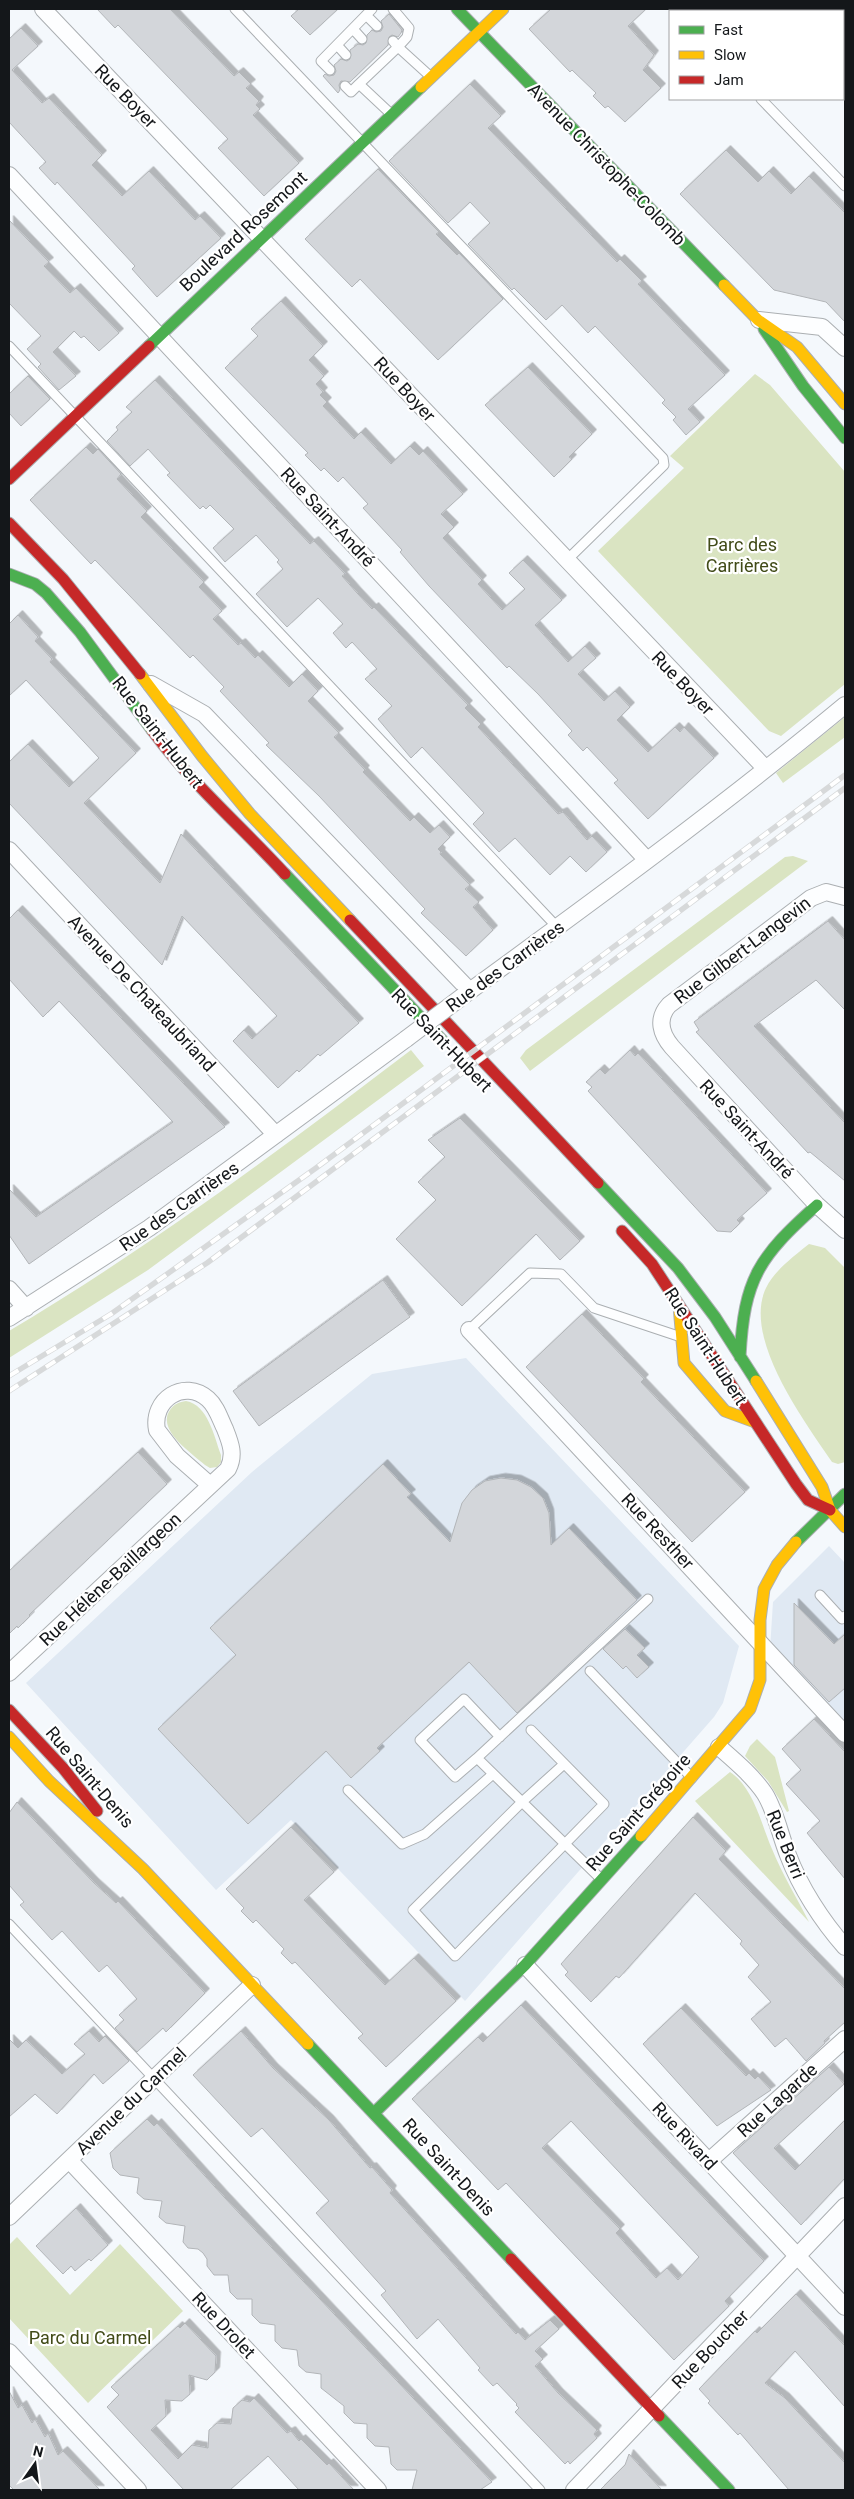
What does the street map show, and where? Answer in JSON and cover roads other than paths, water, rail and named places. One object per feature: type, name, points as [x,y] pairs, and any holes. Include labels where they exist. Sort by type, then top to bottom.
[{"type":"street","name":"Rue Boyer","points":[[43,9],[766,769]]},
{"type":"street","name":"Avenue Christophe-Colomb","points":[[457,9],[758,320],[803,386],[845,438]]},
{"type":"street","name":"Boulevard Rosemont","points":[[9,479],[503,9]]},
{"type":"street","name":"Rue Saint-André","points":[[9,175],[647,860]]},
{"type":"street","name":"Avenue Christophe-Colomb","points":[[758,320],[797,347],[845,404]]},
{"type":"street","points":[[758,320],[822,327],[845,348]]},
{"type":"street","name":"Rue Saint-Hubert","points":[[9,523],[64,579],[148,683],[194,746],[250,814],[678,1268],[715,1317],[822,1486],[830,1510],[845,1527]]},
{"type":"street","name":"Rue Saint-Hubert","points":[[9,574],[35,584],[46,592],[80,632],[155,734],[190,777],[232,817],[453,1052]]},
{"type":"street","name":"Rue Saint-Hubert","points":[[148,683],[204,714],[466,993]]},
{"type":"street","name":"Rue des Carrières","points":[[9,1318],[157,1223],[647,860],[766,769],[845,705]]},
{"type":"street","name":"Avenue De Chateaubriand","points":[[12,862],[276,1135]]},
{"type":"street","name":"Rue Gilbert-Langevin","points":[[661,1020],[669,1004],[811,898],[821,894],[838,895]]},
{"type":"street","name":"Rue Saint-André","points":[[661,1020],[663,1034],[672,1047],[818,1205],[845,1230]]},
{"type":"street","points":[[740,1356],[747,1296],[758,1270],[776,1246],[818,1205]]},
{"type":"street","name":"Rue Saint-Hubert","points":[[612,1221],[652,1264],[808,1500],[830,1510]]},
{"type":"street","points":[[9,1289],[26,1308]]},
{"type":"street","points":[[679,1305],[684,1363],[725,1411],[756,1422]]},
{"type":"street","name":"Rue Resther","points":[[469,1330],[845,1734]]},
{"type":"street","name":"Rue Hélène-Baillargeon","points":[[9,1673],[228,1470],[231,1462],[232,1447],[210,1400],[193,1391],[173,1393],[162,1402],[158,1409],[157,1430],[177,1456],[210,1485]]},
{"type":"street","name":"Rue Saint-Grégoire","points":[[374,2113],[525,1965],[692,1778],[750,1709],[759,1692],[762,1672],[760,1608],[768,1578],[780,1560],[845,1494]]},
{"type":"street","name":"Rue Saint-Denis","points":[[9,1710],[63,1768],[143,1869]]},
{"type":"street","name":"Rue Saint-Denis","points":[[9,1737],[49,1781],[143,1869],[729,2490]]},
{"type":"street","name":"Rue Berri","points":[[719,1747],[739,1765],[765,1794],[789,1857],[800,1880],[825,1920],[845,1947]]},
{"type":"street","name":"Rue Rivard","points":[[525,1965],[845,2307]]},
{"type":"street","name":"Avenue du Carmel","points":[[9,2217],[252,1985]]},
{"type":"street","name":"Rue Lagarde","points":[[709,2161],[845,2039]]},
{"type":"street","name":"Rue Drolet","points":[[69,2160],[378,2490]]},
{"type":"street","name":"Rue Boucher","points":[[574,2490],[845,2206]]},
{"type":"street","points":[[9,2352],[138,2490]]},
{"type":"lane","points":[[235,9],[663,458],[664,465],[567,560]]},
{"type":"lane","points":[[345,86],[351,92],[359,84],[364,73],[396,44],[408,37],[409,28],[393,9]]},
{"type":"lane","points":[[330,70],[321,61],[369,12],[377,26]]},
{"type":"lane","points":[[353,29],[362,39]]},
{"type":"lane","points":[[396,44],[431,78]]},
{"type":"lane","points":[[337,45],[346,55]]},
{"type":"lane","points":[[359,84],[391,114]]},
{"type":"lane","points":[[762,100],[845,186]]},
{"type":"lane","points":[[9,346],[557,927]]},
{"type":"lane","points":[[469,1330],[530,1273],[561,1274],[594,1308],[681,1337]]},
{"type":"lane","points":[[820,1595],[842,1619],[845,1616]]},
{"type":"lane","points":[[500,1737],[464,1699],[420,1740],[455,1777],[500,1737],[648,1599]]},
{"type":"lane","points":[[590,1671],[692,1778]]},
{"type":"lane","points":[[530,1730],[564,1764],[604,1804],[455,1956],[412,1910],[522,1802],[564,1764]]},
{"type":"lane","points":[[477,1758],[602,1880]]},
{"type":"lane","points":[[348,1790],[402,1844],[425,1834],[493,1774]]},
{"type":"lane","points":[[9,1924],[540,2490]]},
{"type":"railway","points":[[9,1376],[111,1314],[316,1168],[845,775]]},
{"type":"railway","points":[[9,1391],[207,1263],[845,788]]},
{"type":"park label","name":"Parc des Carrières","points":[[742,554]]},
{"type":"park label","name":"Parc du Carmel","points":[[90,2337]]}]
